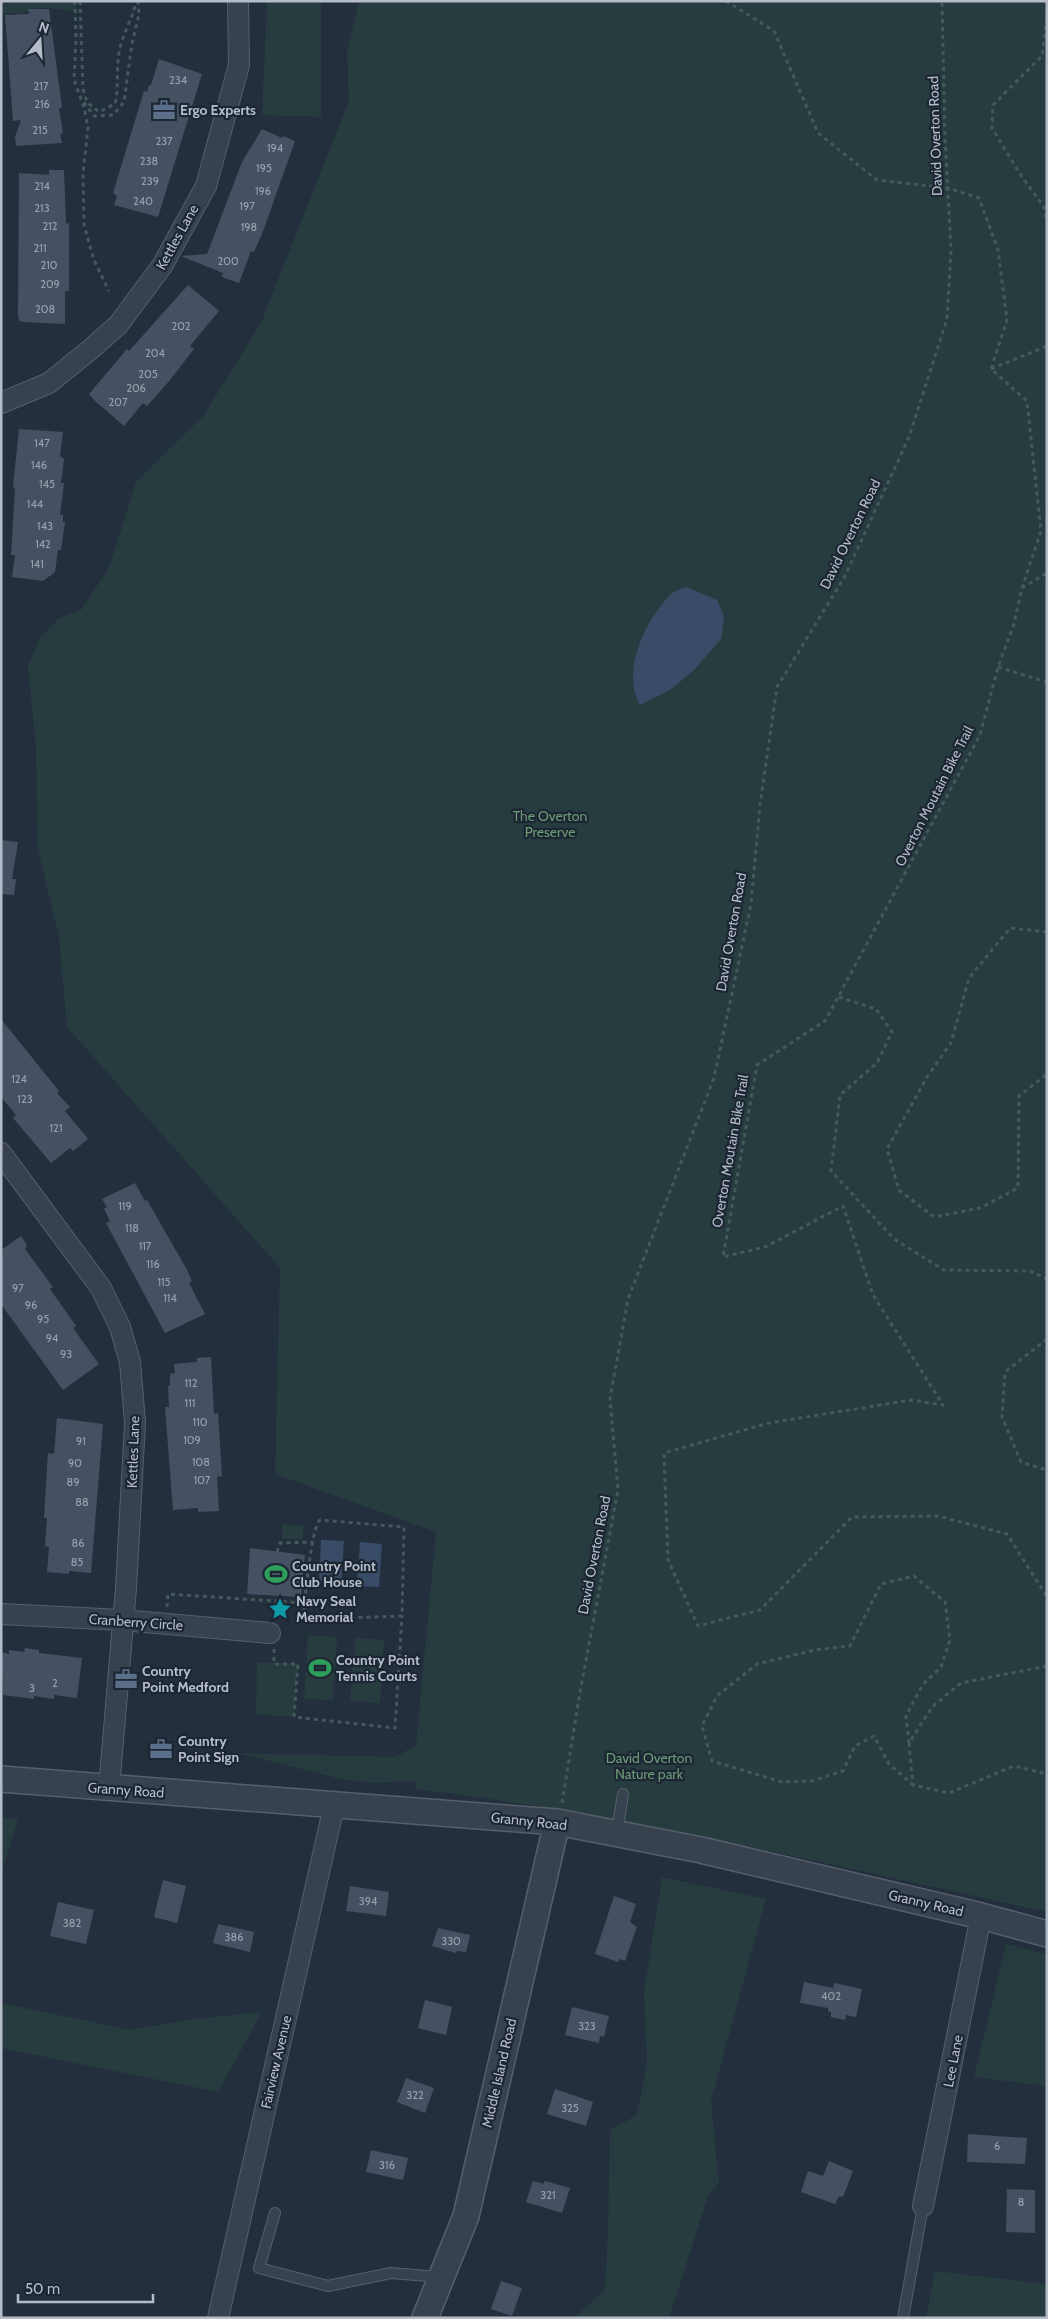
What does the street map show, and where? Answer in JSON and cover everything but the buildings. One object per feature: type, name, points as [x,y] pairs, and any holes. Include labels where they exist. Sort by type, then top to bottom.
[{"type":"street","name":"Kettles Lane","points":[[1,402],[49,382],[91,349],[118,325],[162,266],[206,186],[239,65],[238,1]]},
{"type":"street","name":"Kettles Lane","points":[[1,1153],[101,1288],[120,1328],[130,1362],[136,1423],[126,1588],[109,1788]]},
{"type":"street","name":"Cranberry Circle","points":[[1,1614],[122,1620],[270,1633]]},
{"type":"street","name":"Granny Road","points":[[1,1779],[557,1822],[701,1850],[981,1916],[1047,1934]]},
{"type":"street","name":"Fairview Avenue","points":[[218,2318],[334,1806]]},
{"type":"street","name":"Middle Island Road","points":[[424,2318],[466,2216],[557,1822]]},
{"type":"street","name":"Lee Lane","points":[[923,2206],[981,1916]]},
{"type":"lane","points":[[617,1834],[623,1794]]},
{"type":"lane","points":[[903,2318],[923,2206]]},
{"type":"lane","points":[[275,2212],[260,2268],[328,2286],[391,2273],[441,2277]]},
{"type":"path","points":[[75,1],[74,80],[84,107],[88,128],[83,174],[84,225],[94,260],[109,291]]},
{"type":"path","points":[[80,1],[83,89],[87,102],[99,112],[115,104],[119,87],[119,55],[124,32],[137,1]]},
{"type":"path","points":[[80,96],[94,116],[113,115],[124,102],[132,43],[139,16],[137,1]]},
{"type":"path","points":[[726,1],[774,31],[818,133],[877,180],[948,188],[979,198],[998,250],[1007,320],[991,369]]},
{"type":"path","name":"David Overton Road","points":[[557,1822],[618,1490],[610,1399],[628,1299],[714,1078],[751,904],[760,805],[777,687],[845,576],[905,446],[947,319],[951,250],[942,1]]},
{"type":"path","points":[[1047,18],[1042,56],[993,105],[992,128],[1044,207],[1047,223]]},
{"type":"path","points":[[991,369],[1047,346]]},
{"type":"path","name":"Overton Moutain Bike Trail","points":[[991,369],[1027,401],[1041,531],[1022,588],[1013,627],[998,667],[980,735],[825,1021],[757,1065],[723,1257],[765,1247],[842,1206],[873,1295],[943,1405],[911,1400],[769,1423],[664,1453],[668,1560],[698,1626],[760,1610],[852,1517],[938,1516],[1007,1534],[1047,1597]]},
{"type":"path","points":[[1022,588],[1047,573]]},
{"type":"path","points":[[998,667],[1047,682]]},
{"type":"path","points":[[1047,932],[1010,928],[969,978],[951,1043],[927,1077],[887,1148],[899,1190],[934,1217],[980,1208],[1018,1188],[1019,1096],[1047,1074]]},
{"type":"path","points":[[839,997],[876,1009],[892,1032],[876,1063],[840,1095],[832,1171],[894,1239],[944,1270],[1030,1270],[1047,1279]]},
{"type":"path","points":[[1047,1340],[1005,1372],[1002,1417],[1021,1462],[1047,1470]]},
{"type":"path","points":[[274,1664],[298,1664],[294,1717],[395,1728],[402,1616],[404,1528],[320,1520],[317,1523],[313,1542],[304,1615],[347,1618],[402,1616]]},
{"type":"path","points":[[277,1552],[280,1543],[313,1542]]},
{"type":"path","points":[[913,1785],[906,1716],[923,1684],[941,1667],[950,1640],[945,1602],[914,1576],[881,1584],[850,1646],[815,1650],[757,1664],[717,1696],[702,1726],[712,1761],[782,1782],[812,1781],[843,1771],[855,1746],[874,1736],[889,1764],[913,1785],[949,1793],[1014,1766],[1047,1774]]},
{"type":"path","points":[[167,1613],[168,1594],[304,1603]]},
{"type":"path","points":[[909,1743],[932,1707],[961,1683],[1047,1666]]},
{"type":"green space","points":[[1,1],[76,1],[75,12],[41,8],[22,14],[5,13],[1,19]]},
{"type":"green space","points":[[267,1],[321,1],[321,117],[262,115]]},
{"type":"green space","name":"The Overton Preserve","points":[[359,1],[1047,1],[1047,1912],[654,1827],[495,1800],[416,1789],[415,1781],[375,1783],[341,1779],[238,1753],[396,1757],[416,1745],[436,1532],[275,1474],[280,1268],[67,1027],[59,937],[38,849],[36,748],[28,666],[39,639],[59,618],[81,610],[109,568],[136,482],[204,415],[261,323],[349,101],[347,52]]},
{"type":"green space","points":[[282,1524],[303,1526],[303,1539],[282,1539]]},
{"type":"green space","name":"Country Point Tennis Courts","points":[[308,1635],[337,1637],[333,1700],[304,1699]]},
{"type":"green space","name":"Country Point Tennis Courts","points":[[355,1638],[384,1640],[380,1703],[350,1701]]},
{"type":"green space","points":[[257,1662],[298,1664],[294,1717],[256,1714]]},
{"type":"green space","points":[[1,1817],[18,1819],[1,1874]]},
{"type":"green space","points":[[662,1877],[766,1899],[711,2101],[719,2183],[708,2196],[669,2318],[574,2318],[605,2290],[610,2130],[637,2115],[647,2064],[644,1992]]},
{"type":"green space","points":[[1006,1944],[1047,1954],[1047,2086],[974,2077]]},
{"type":"green space","points":[[1,2003],[130,2030],[195,2019],[262,2012],[218,2092],[1,2048]]},
{"type":"green space","points":[[935,2271],[1047,2284],[1047,2318],[926,2318]]},
{"type":"water","points":[[686,587],[717,600],[724,617],[721,639],[694,670],[670,690],[640,705],[633,677],[638,647],[660,607],[671,594]]},
{"type":"water","points":[[321,1540],[344,1541],[341,1585],[319,1583]]},
{"type":"water","points":[[360,1542],[382,1544],[379,1587],[357,1586]]},
{"type":"place","name":"Ergo Experts","points":[[164,110]]},
{"type":"place","name":"Country Point Club House","points":[[276,1574]]},
{"type":"place","name":"Navy Seal Memorial","points":[[280,1609]]},
{"type":"place","name":"Country Point Tennis Courts","points":[[320,1668]]},
{"type":"place","name":"Country Point Medford","points":[[126,1679]]},
{"type":"place","name":"Country Point Sign","points":[[161,1749]]},
{"type":"park label","name":"David Overton Nature park","points":[[649,1766]]}]
